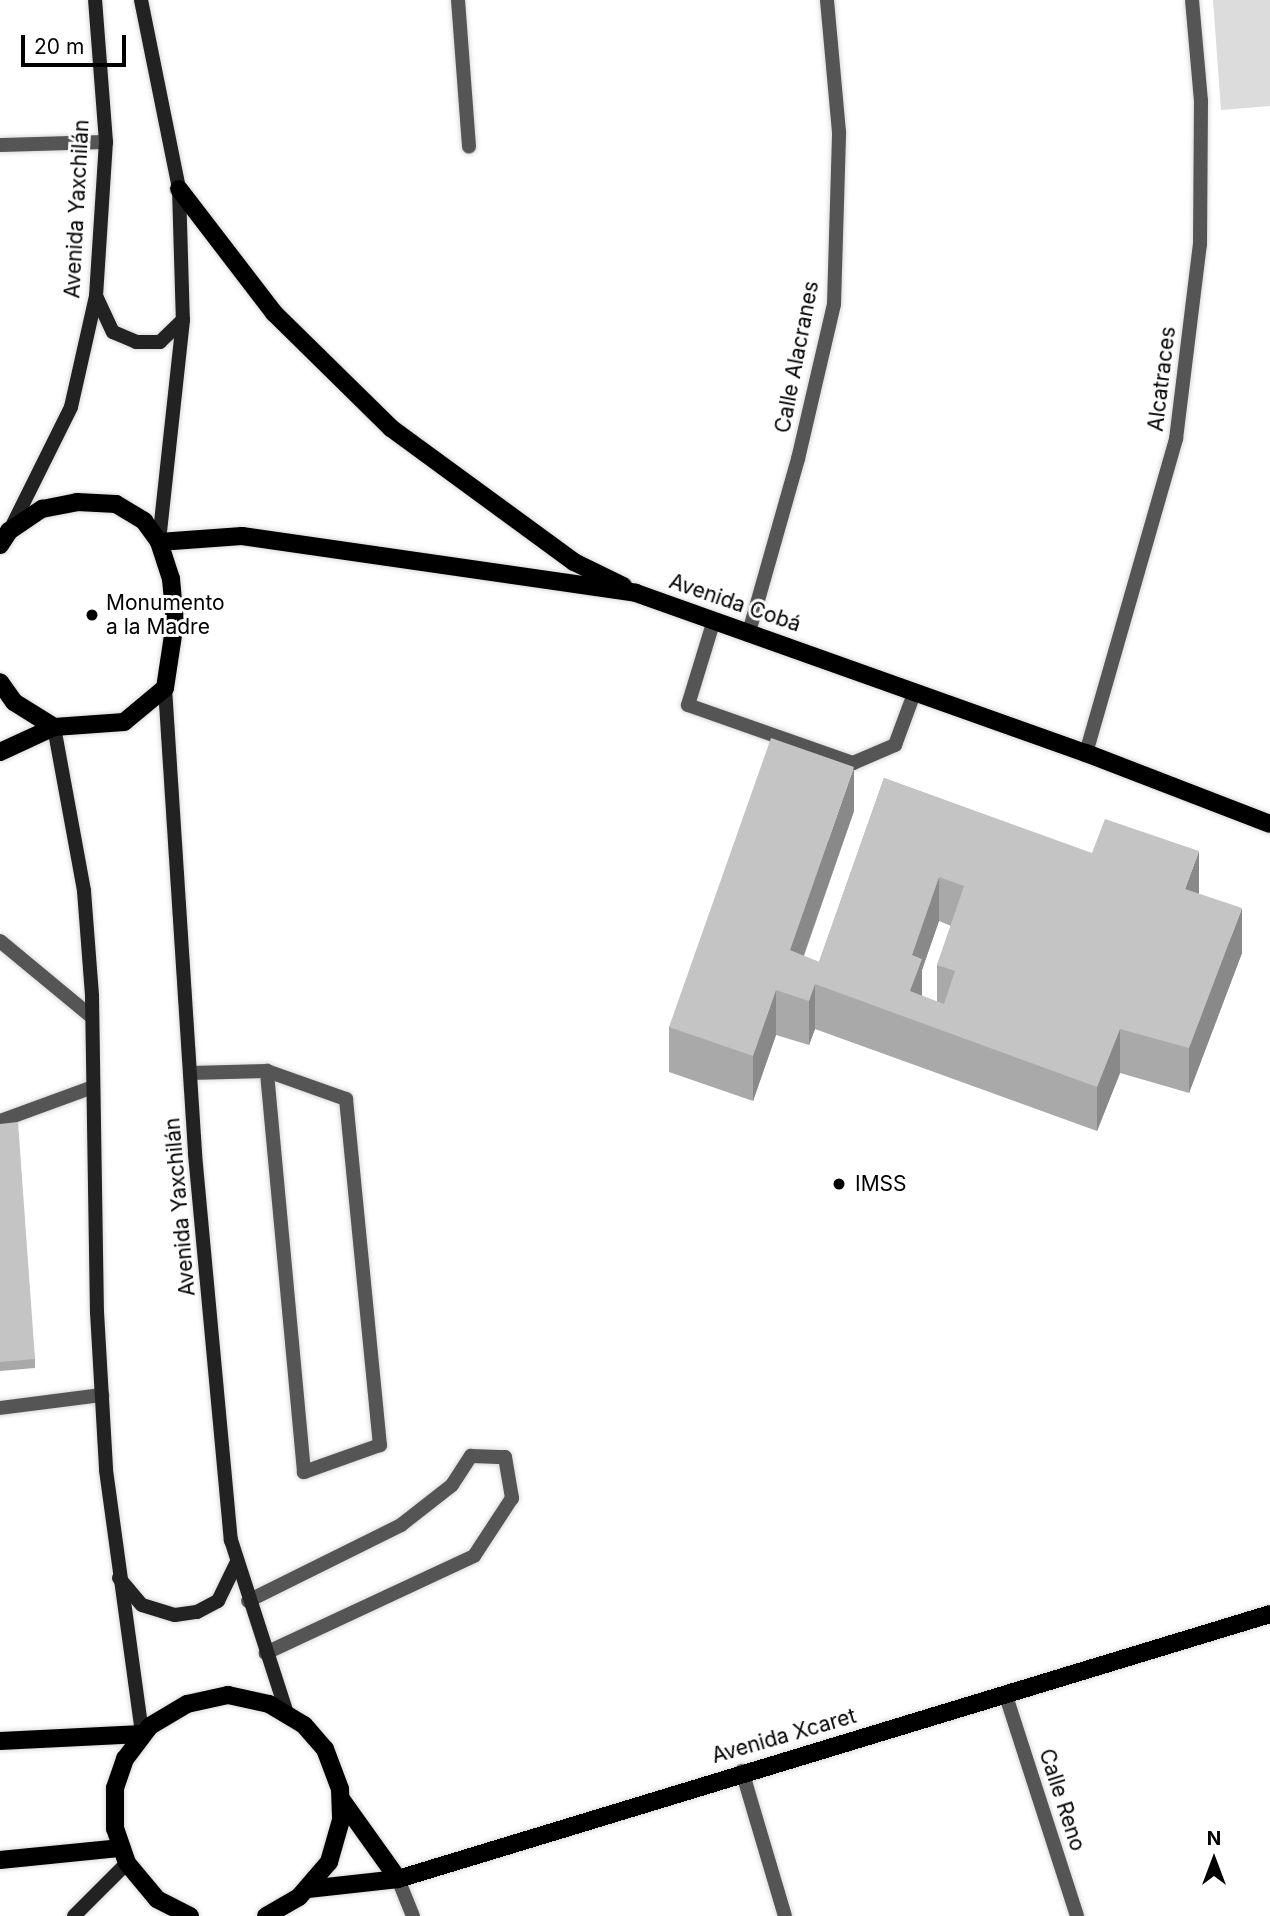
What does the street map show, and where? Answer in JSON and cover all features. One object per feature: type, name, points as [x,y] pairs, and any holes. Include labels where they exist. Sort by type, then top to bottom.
[{"type":"main road","name":"Avenida Yaxchilán","points":[[5,538],[71,407],[96,296],[106,142],[95,0]]},
{"type":"main road","points":[[141,0],[179,189],[183,320],[159,542]]},
{"type":"main road","points":[[179,189],[274,313],[391,428],[574,562],[636,593]]},
{"type":"main road","points":[[96,296],[113,332],[136,342],[160,342],[183,320]]},
{"type":"main road","points":[[0,752],[54,727],[124,722],[165,688],[174,622],[171,579],[159,542],[144,521],[116,504],[77,502],[42,509],[5,538]]},
{"type":"main road","name":"Avenida Cobá","points":[[159,542],[242,536],[636,593],[1086,753],[1270,824]]},
{"type":"main road","points":[[0,682],[14,702],[54,727],[84,891],[92,1017],[102,1395],[118,1577],[142,1734]]},
{"type":"main road","name":"Avenida Yaxchilán","points":[[165,688],[190,1073],[236,1564],[287,1713]]},
{"type":"main road","points":[[118,1577],[142,1605],[174,1615],[197,1612],[218,1601],[236,1564]]},
{"type":"main road","name":"Avenida Xcaret","points":[[308,1889],[398,1879],[742,1771],[1006,1696],[1270,1614]]},
{"type":"main road","points":[[190,1916],[157,1899],[124,1855],[114,1819],[115,1788],[125,1759],[142,1734],[176,1708],[218,1696],[259,1700],[287,1713],[325,1749],[341,1799],[398,1879]]},
{"type":"main road","points":[[0,1741],[142,1734]]},
{"type":"main road","points":[[266,1916],[308,1889],[333,1852],[341,1799]]},
{"type":"main road","points":[[0,1860],[124,1855]]},
{"type":"main road","points":[[74,1916],[124,1855]]},
{"type":"street","points":[[458,0],[469,147]]},
{"type":"street","name":"Calle Alacranes","points":[[749,632],[798,459],[834,304],[839,132],[827,0]]},
{"type":"street","name":"Alcatraces","points":[[1086,753],[1176,439],[1200,244],[1201,101],[1192,0]]},
{"type":"street","points":[[0,145],[106,142]]},
{"type":"street","points":[[714,620],[688,705],[840,759],[853,763],[895,745],[915,691]]},
{"type":"street","points":[[0,940],[92,1017]]},
{"type":"street","points":[[190,1073],[267,1071],[346,1099],[380,1445],[304,1472],[267,1071]]},
{"type":"street","points":[[0,1121],[93,1087]]},
{"type":"street","points":[[0,1408],[102,1395]]},
{"type":"street","points":[[248,1601],[401,1525],[452,1485],[471,1456],[505,1457],[512,1498],[474,1556],[266,1653]]},
{"type":"street","name":"Calle Reno","points":[[1006,1696],[1077,1916]]},
{"type":"street","points":[[742,1771],[785,1916]]},
{"type":"street","points":[[398,1879],[413,1916]]},
{"type":"shaded area","points":[[1213,0],[1270,0],[1270,106],[1221,110]]},
{"type":"building","points":[[771,738],[854,767],[790,950],[819,962],[884,778],[1092,853],[1105,819],[1199,851],[1185,889],[1242,908],[1189,1048],[1120,1029],[1097,1087],[815,984],[809,1001],[776,990],[753,1056],[669,1027]],"holes":[[[939,877],[964,886],[937,965],[955,971],[944,1004],[910,991],[922,959],[912,955]]]},
{"type":"building","points":[[18,1122],[35,1359],[0,1362],[0,1124]]},
{"type":"place","name":"Monumento a la Madre","points":[[92,615]]},
{"type":"place","name":"IMSS","points":[[839,1184]]}]
